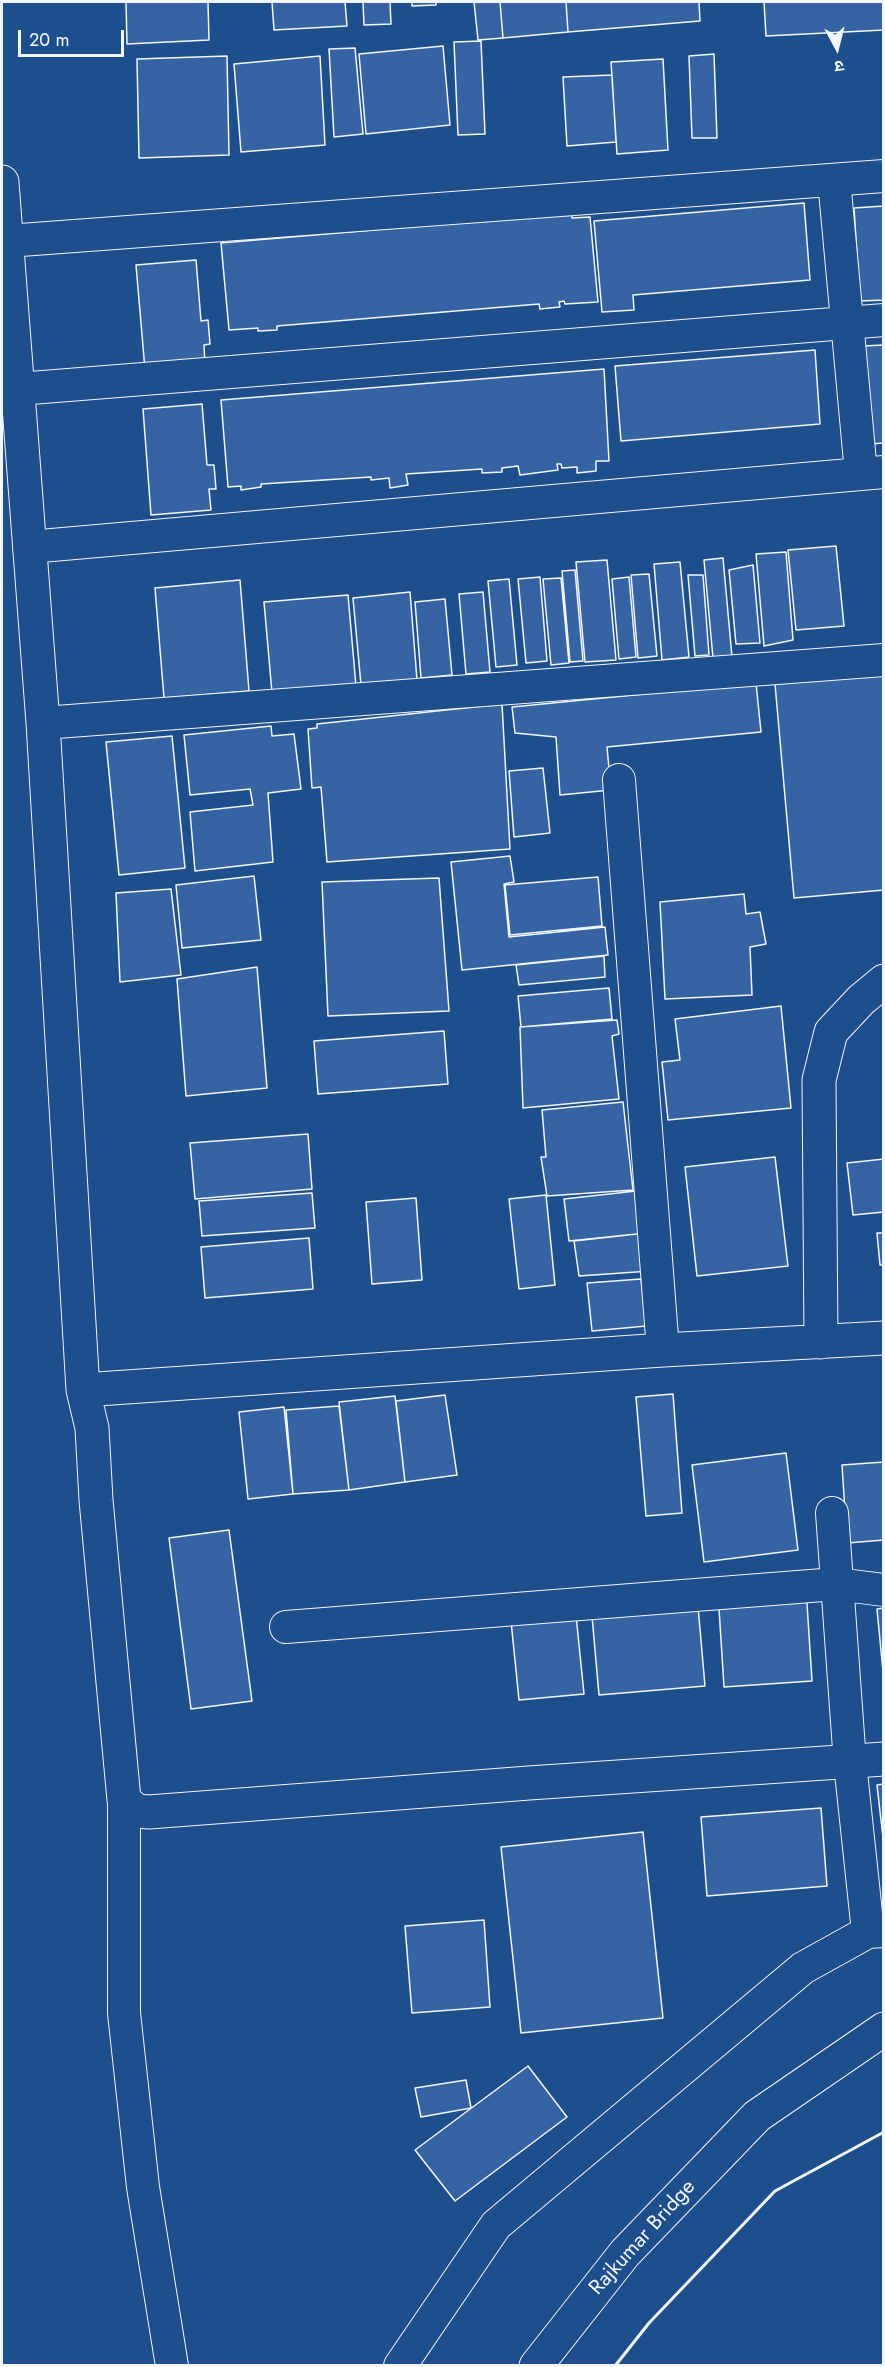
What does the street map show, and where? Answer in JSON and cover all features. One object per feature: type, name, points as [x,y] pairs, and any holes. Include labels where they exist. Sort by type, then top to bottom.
[{"type":"street","points":[[7,241],[884,176]]},
{"type":"street","points":[[29,547],[872,472],[847,322],[834,180]]},
{"type":"street","points":[[2,182],[43,723],[83,1390],[92,1428],[96,1500],[124,1800],[124,2013],[143,2187],[172,2366]]},
{"type":"street","points":[[18,389],[884,320]]},
{"type":"street","points":[[43,723],[884,660]]},
{"type":"street","points":[[619,780],[663,1350]]},
{"type":"street","points":[[821,1342],[819,1080],[831,1032],[861,1000],[884,981]]},
{"type":"street","points":[[83,1390],[663,1350],[884,1338]]},
{"type":"street","points":[[400,2366],[496,2225],[803,1968],[876,1932],[850,1763],[832,1514]]},
{"type":"street","points":[[286,1627],[836,1584],[884,1590]]},
{"type":"street","points":[[124,1800],[136,1811],[149,1812],[529,1782],[884,1759]]},
{"type":"street","name":"Rajkumar Bridge","points":[[536,2366],[625,2253],[757,2116],[884,2029]]},
{"type":"building","points":[[126,2],[208,2],[209,40],[127,44]]},
{"type":"building","points":[[272,2],[345,2],[347,26],[274,30]]},
{"type":"building","points":[[363,2],[390,2],[391,24],[364,25]]},
{"type":"building","points":[[412,2],[436,2],[436,5],[412,6]]},
{"type":"building","points":[[474,2],[500,2],[503,38],[478,40]]},
{"type":"building","points":[[500,2],[566,2],[568,32],[503,38]]},
{"type":"building","points":[[566,2],[699,2],[700,21],[568,32]]},
{"type":"building","points":[[764,2],[884,2],[884,30],[766,36]]},
{"type":"building","points":[[481,41],[485,134],[458,135],[454,42]]},
{"type":"building","points":[[443,46],[450,125],[366,134],[359,54]]},
{"type":"building","points":[[355,48],[363,134],[334,137],[329,49]]},
{"type":"building","points":[[714,54],[717,138],[692,138],[689,56]]},
{"type":"building","points":[[227,56],[229,155],[139,158],[137,59]]},
{"type":"building","points":[[320,56],[325,145],[241,152],[234,64]]},
{"type":"building","points":[[663,59],[668,150],[617,154],[611,62]]},
{"type":"building","points":[[612,75],[616,142],[567,146],[563,77]]},
{"type":"building","points":[[804,203],[810,280],[633,295],[634,310],[602,312],[594,221]]},
{"type":"building","points":[[884,206],[884,300],[860,301],[854,208]]},
{"type":"building","points":[[572,213],[572,218],[590,217],[598,302],[565,304],[564,301],[559,302],[560,307],[540,309],[539,304],[277,326],[277,330],[258,331],[258,328],[229,330],[221,243]]},
{"type":"building","points":[[196,260],[201,321],[208,320],[210,344],[204,345],[205,365],[145,370],[136,265]]},
{"type":"building","points":[[884,345],[884,443],[870,444],[863,346]]},
{"type":"building","points":[[815,350],[820,424],[621,441],[615,366]]},
{"type":"building","points":[[604,369],[609,461],[596,461],[596,471],[577,473],[577,467],[562,468],[561,464],[557,464],[558,470],[520,475],[518,466],[502,468],[502,472],[482,473],[482,469],[406,474],[408,485],[390,488],[389,478],[371,480],[371,477],[261,484],[261,487],[241,490],[241,486],[228,487],[221,400]]},
{"type":"building","points":[[202,404],[207,465],[214,465],[216,489],[209,489],[211,510],[151,515],[143,409]]},
{"type":"building","points":[[836,546],[844,626],[796,630],[788,550]]},
{"type":"building","points":[[786,552],[793,640],[764,646],[756,554]]},
{"type":"building","points":[[723,558],[732,657],[713,658],[704,560]]},
{"type":"building","points":[[607,560],[616,660],[585,662],[576,562]]},
{"type":"building","points":[[680,562],[689,657],[662,660],[654,564]]},
{"type":"building","points":[[753,565],[760,643],[736,644],[729,570]]},
{"type":"building","points":[[575,570],[583,661],[570,662],[562,571]]},
{"type":"building","points":[[649,574],[657,656],[638,658],[631,575]]},
{"type":"building","points":[[688,575],[703,575],[709,655],[695,656]]},
{"type":"building","points":[[540,577],[547,661],[526,663],[518,579]]},
{"type":"building","points":[[629,577],[636,657],[619,659],[612,579]]},
{"type":"building","points":[[561,578],[569,663],[551,665],[543,579]]},
{"type":"building","points":[[509,579],[517,665],[496,667],[488,581]]},
{"type":"building","points":[[240,580],[249,691],[164,698],[155,588]]},
{"type":"building","points":[[410,592],[417,680],[361,685],[353,598]]},
{"type":"building","points":[[483,592],[490,672],[466,674],[459,594]]},
{"type":"building","points":[[348,595],[356,686],[272,693],[264,602]]},
{"type":"building","points":[[445,599],[452,675],[421,678],[415,602]]},
{"type":"building","points":[[884,674],[884,890],[794,898],[775,684]]},
{"type":"building","points":[[756,683],[761,732],[607,747],[611,790],[560,795],[556,737],[515,733],[512,707]]},
{"type":"building","points":[[502,704],[510,849],[327,862],[321,787],[312,788],[308,729],[317,728],[317,724]]},
{"type":"building","points":[[271,726],[272,736],[294,734],[301,789],[268,793],[273,862],[195,871],[190,812],[253,805],[250,789],[190,795],[184,735]]},
{"type":"building","points":[[172,736],[185,868],[119,875],[106,742]]},
{"type":"building","points":[[543,768],[550,833],[514,837],[509,771]]},
{"type":"building","points":[[510,856],[514,882],[504,884],[509,937],[605,927],[608,955],[462,970],[451,862]]},
{"type":"building","points":[[254,876],[261,940],[182,948],[176,885]]},
{"type":"building","points":[[598,877],[602,926],[510,935],[505,885]]},
{"type":"building","points":[[439,878],[449,1011],[328,1016],[322,882]]},
{"type":"building","points":[[171,889],[181,975],[120,982],[116,893]]},
{"type":"building","points":[[744,894],[746,914],[760,912],[766,944],[750,947],[752,995],[665,999],[660,902]]},
{"type":"building","points":[[604,956],[605,977],[519,985],[516,965]]},
{"type":"building","points":[[257,967],[267,1088],[186,1096],[177,979]]},
{"type":"building","points":[[609,988],[612,1019],[521,1027],[518,996]]},
{"type":"building","points":[[781,1006],[791,1108],[668,1120],[662,1062],[680,1060],[675,1019]]},
{"type":"building","points":[[617,1020],[619,1034],[612,1036],[619,1099],[523,1108],[520,1027]]},
{"type":"building","points":[[444,1031],[448,1084],[318,1094],[314,1041]]},
{"type":"building","points":[[623,1102],[633,1190],[547,1196],[541,1157],[546,1157],[542,1110]]},
{"type":"building","points":[[308,1134],[312,1189],[195,1199],[190,1143]]},
{"type":"building","points":[[775,1157],[788,1266],[697,1276],[685,1167]]},
{"type":"building","points":[[884,1159],[884,1212],[853,1215],[847,1163]]},
{"type":"building","points":[[636,1191],[646,1233],[569,1241],[564,1199]]},
{"type":"building","points":[[312,1193],[315,1228],[202,1236],[199,1201]]},
{"type":"building","points":[[546,1195],[555,1285],[519,1289],[509,1199]]},
{"type":"building","points":[[416,1198],[422,1280],[372,1284],[366,1202]]},
{"type":"building","points":[[646,1233],[650,1271],[579,1276],[574,1241]]},
{"type":"building","points":[[877,1233],[884,1233],[884,1265],[880,1265]]},
{"type":"building","points":[[309,1238],[313,1289],[205,1298],[201,1247]]},
{"type":"building","points":[[641,1279],[646,1326],[592,1331],[587,1283]]},
{"type":"building","points":[[673,1394],[682,1513],[646,1516],[636,1397]]},
{"type":"building","points":[[445,1395],[457,1475],[405,1482],[396,1401]]},
{"type":"building","points":[[395,1396],[405,1482],[349,1490],[339,1402]]},
{"type":"building","points":[[339,1406],[349,1490],[293,1494],[286,1410]]},
{"type":"building","points":[[284,1407],[293,1494],[248,1499],[239,1412]]},
{"type":"building","points":[[786,1453],[798,1550],[704,1562],[692,1465]]},
{"type":"building","points":[[884,1462],[884,1540],[847,1543],[842,1465]]},
{"type":"building","points":[[229,1530],[252,1701],[191,1709],[169,1538]]},
{"type":"building","points":[[806,1588],[812,1681],[724,1687],[718,1593]]},
{"type":"building","points":[[697,1595],[705,1686],[599,1695],[591,1605]]},
{"type":"building","points":[[884,1608],[884,1682],[877,1609]]},
{"type":"building","points":[[576,1615],[584,1694],[519,1700],[511,1621]]},
{"type":"building","points":[[884,1784],[884,1838],[883,1838],[877,1785]]},
{"type":"building","points":[[821,1808],[827,1886],[707,1896],[701,1817]]},
{"type":"building","points":[[643,1832],[663,2018],[521,2033],[501,1847]]},
{"type":"building","points":[[484,1920],[490,2007],[412,2013],[405,1926]]},
{"type":"building","points":[[528,2066],[567,2117],[455,2201],[415,2150]]},
{"type":"building","points":[[466,2080],[471,2108],[421,2117],[415,2088]]},
{"type":"wall","points":[[615,2366],[649,2323],[775,2191],[884,2132]]}]
